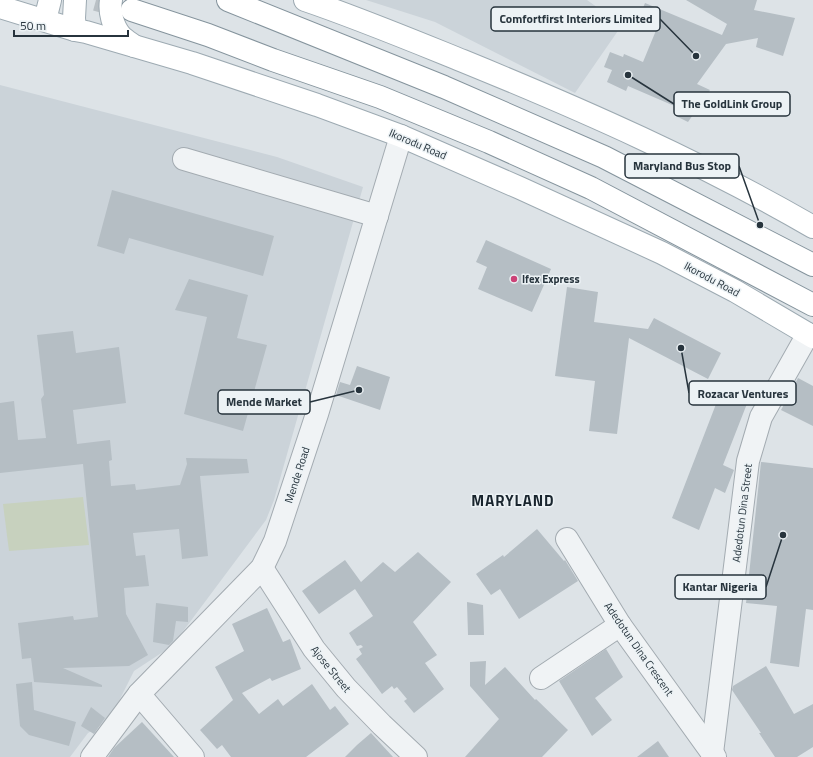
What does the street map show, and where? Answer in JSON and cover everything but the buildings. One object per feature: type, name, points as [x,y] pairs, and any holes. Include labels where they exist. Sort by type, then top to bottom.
[{"type":"main road","points":[[75,0],[75,30]]},
{"type":"main road","points":[[111,0],[111,14],[115,26],[121,36],[134,46]]},
{"type":"main road","points":[[228,0],[444,87],[527,123],[604,158],[813,265]]},
{"type":"main road","points":[[305,0],[573,107],[690,161],[813,226]]},
{"type":"main road","name":"Ikorodu Road","points":[[0,7],[48,10],[75,30],[192,63],[401,136],[662,252],[735,291],[811,336]]},
{"type":"main road","points":[[132,10],[208,35],[273,60],[380,97],[489,142],[591,188],[813,305]]},
{"type":"main road","points":[[792,253],[813,257]]},
{"type":"street","name":"Mende Road","points":[[92,757],[139,694],[262,568],[275,541],[319,407],[401,136]]},
{"type":"street","points":[[184,159],[377,216]]},
{"type":"street","name":"Adedotun Dina Street","points":[[713,755],[748,461],[761,417],[811,336]]},
{"type":"street","name":"Adedotun Dina Crescent","points":[[567,539],[620,625],[713,755]]},
{"type":"street","name":"Ajose Street","points":[[262,568],[314,649],[342,683],[382,725],[416,757]]},
{"type":"street","points":[[541,678],[620,625]]},
{"type":"street","points":[[139,694],[193,757]]},
{"type":"shaded area","points":[[366,0],[587,0],[622,25],[575,93],[435,22]]},
{"type":"shaded area","points":[[0,85],[277,157],[363,187],[274,500],[266,520],[172,646],[134,671],[109,721],[88,733],[70,757],[0,757]]},
{"type":"green space","points":[[83,497],[89,545],[9,551],[3,504]]},
{"type":"tunnel","points":[[96,0],[129,9]]},
{"type":"place","name":"Comfortfirst Interiors Limited","points":[[696,56]]},
{"type":"place","name":"The GoldLink Group","points":[[628,75]]},
{"type":"place","name":"Maryland Bus Stop","points":[[760,225]]},
{"type":"place","name":"Ifex Express","points":[[514,279]]},
{"type":"place","name":"Rozacar Ventures","points":[[681,348]]},
{"type":"place","name":"Mende Market","points":[[359,390]]},
{"type":"place","name":"Kantar Nigeria","points":[[783,535]]},
{"type":"district","name":"MARYLAND","points":[[513,500]]}]
